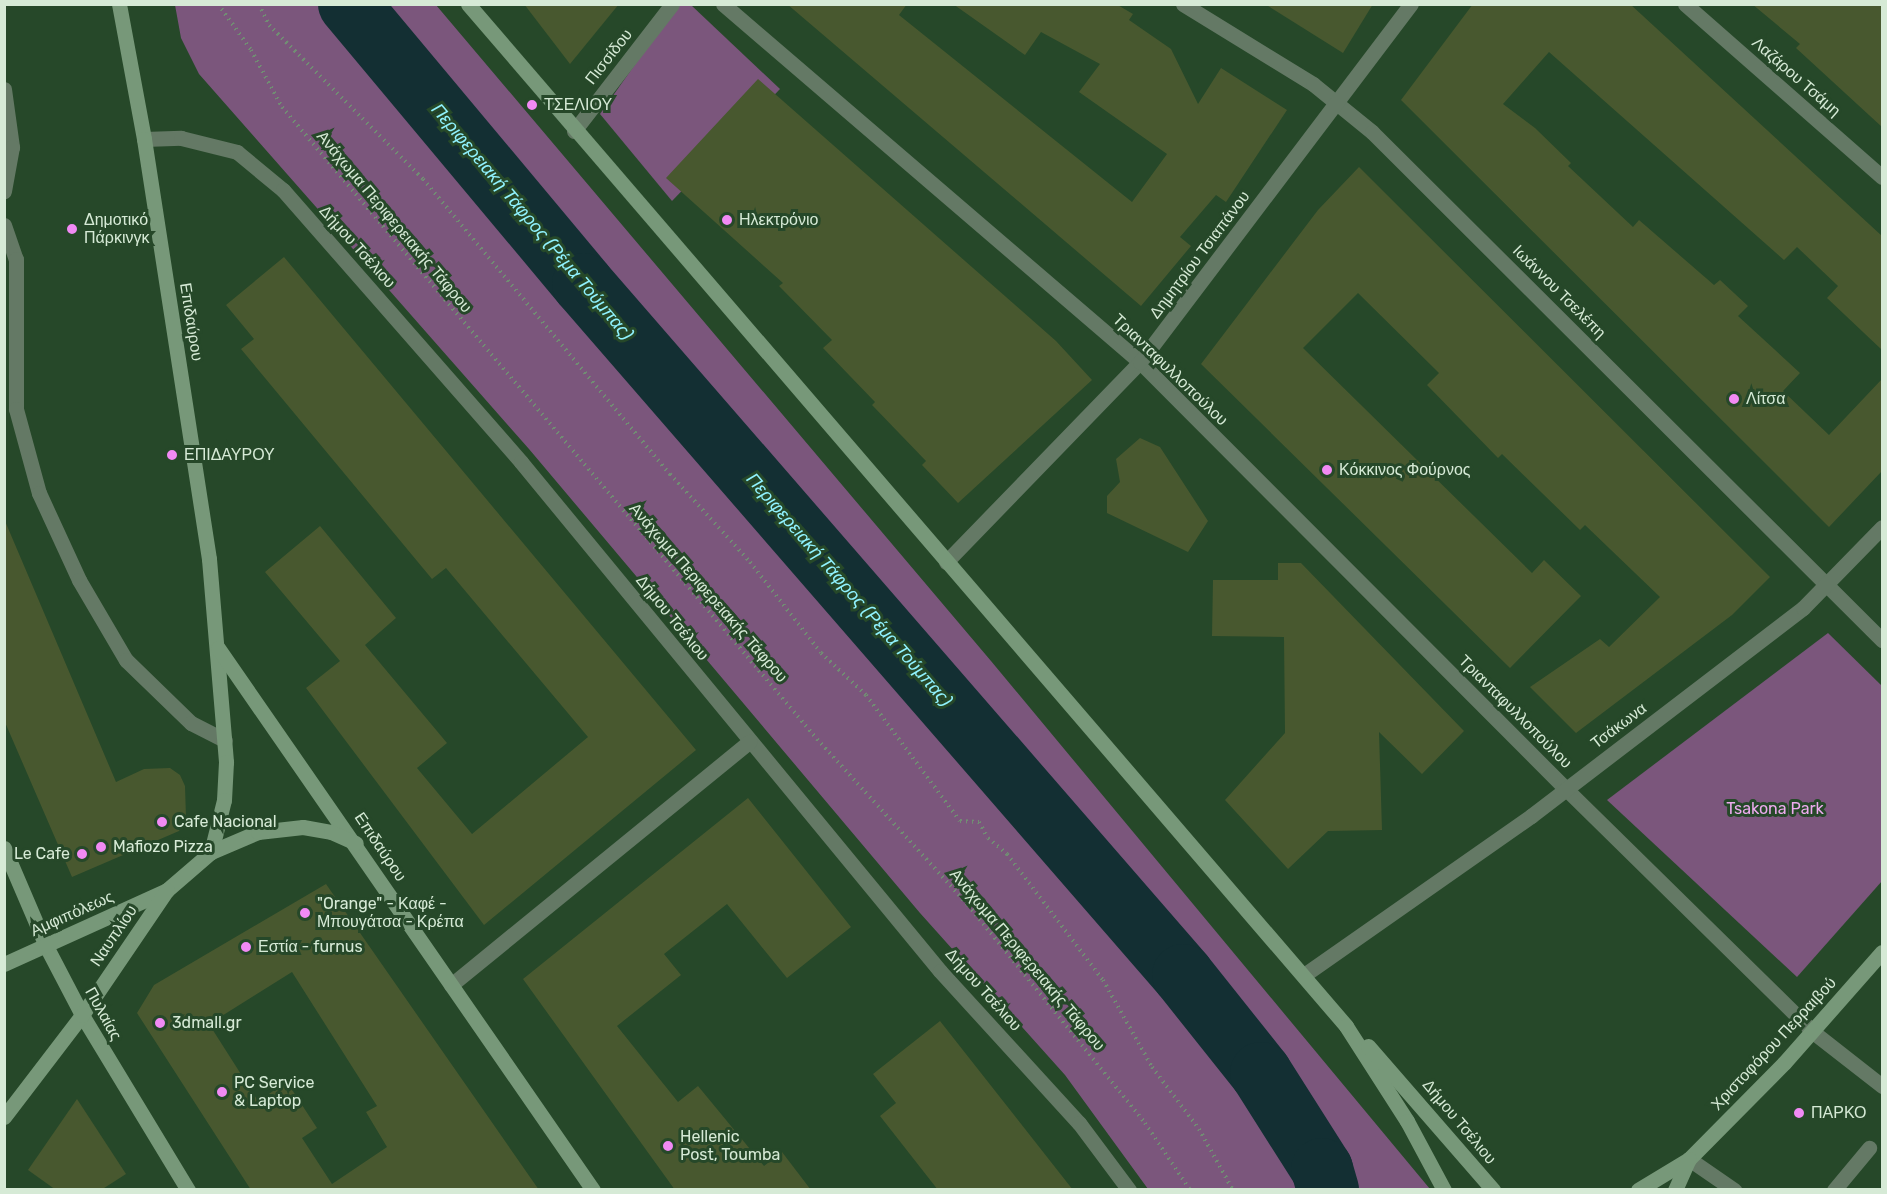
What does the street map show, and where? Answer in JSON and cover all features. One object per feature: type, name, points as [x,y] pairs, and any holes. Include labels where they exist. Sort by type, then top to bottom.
[{"type":"street","name":"Επιδαύρου","points":[[119,4],[144,139],[209,559],[225,740],[224,800],[211,852]]},
{"type":"street","name":"Δήμου Τσέλιου","points":[[468,4],[574,131],[1346,1026],[1386,1087],[1444,1190]]},
{"type":"street","name":"Πισσίδου","points":[[574,131],[672,4]]},
{"type":"street","name":"Τριανταφυλλοπούλου","points":[[723,4],[1140,362],[1566,789],[1813,1032]]},
{"type":"street","name":"Ιωάννου Τσελέπη","points":[[1183,4],[1266,53],[1337,103],[1404,162],[1882,640]]},
{"type":"street","name":"Δημητρίου Τσιαπάνου","points":[[946,562],[1140,362],[1411,4]]},
{"type":"street","name":"Λαζάρου Τσάμη","points":[[1685,4],[1882,177]]},
{"type":"street","points":[[4,89],[12,147],[4,191]]},
{"type":"street","name":"Δήμου Τσέλιου","points":[[144,139],[181,138],[229,149],[254,163],[282,190],[521,462],[749,742],[940,971],[1079,1123],[1129,1190]]},
{"type":"street","points":[[4,225],[16,259],[16,409],[24,449],[43,502],[84,589],[126,660],[191,723],[225,740]]},
{"type":"street","name":"Τσάκωνα","points":[[1304,975],[1566,789],[1828,585],[1882,527]]},
{"type":"street","name":"Επιδαύρου","points":[[216,646],[356,843],[451,986],[593,1190]]},
{"type":"street","points":[[451,986],[749,742]]},
{"type":"street","name":"Αμφιπόλεως","points":[[4,964],[167,890],[211,852],[258,832],[289,827],[325,831],[356,843]]},
{"type":"street","name":"Πυλαίας","points":[[4,848],[46,946],[82,1015],[188,1190]]},
{"type":"street","name":"Ναυπλίου","points":[[4,1117],[82,1015],[167,890]]},
{"type":"street","name":"Χριστοφόρου Περραιβού","points":[[1638,1190],[1689,1159],[1813,1032],[1882,952]]},
{"type":"street","name":"Δήμου Τσέλιου","points":[[1346,1026],[1389,1067],[1493,1190]]},
{"type":"street","points":[[1813,1032],[1882,1086]]},
{"type":"street","points":[[1834,1190],[1869,1148]]},
{"type":"street","points":[[1689,1159],[1734,1190]]},
{"type":"street","name":"Χριστοφόρου Περραιβού","points":[[1674,1190],[1689,1159]]},
{"type":"path","name":"Ανάχωμα Περιφερειακής Τάφρου","points":[[218,4],[251,50],[282,107],[794,712],[968,905],[1145,1123],[1190,1190]]},
{"type":"path","points":[[259,4],[269,25],[423,179],[670,474],[744,555],[821,653],[866,695],[960,820],[979,822],[988,838],[1007,854],[1103,980],[1152,1067],[1199,1129],[1233,1190]]},
{"type":"green space","points":[[175,5],[436,5],[991,661],[1430,1189],[1148,1189],[1065,1075],[920,913],[529,449],[199,74],[181,38]]},
{"type":"green space","points":[[677,5],[691,5],[780,89],[672,201],[600,114]]},
{"type":"green space","name":"Tsakona Park","points":[[1828,633],[1882,686],[1882,881],[1797,977],[1607,800]]},
{"type":"building","points":[[524,4],[619,4],[570,64]]},
{"type":"building","points":[[787,4],[907,4],[899,15],[1132,202],[1167,154],[1079,92],[1100,64],[1041,32],[1025,55],[953,4],[1116,4],[1133,14],[1129,20],[1171,49],[1198,104],[1221,68],[1287,110],[1226,202],[1216,195],[1180,237],[1191,246],[1141,306]]},
{"type":"building","points":[[1265,4],[1373,4],[1343,53]]},
{"type":"building","points":[[1473,4],[1630,4],[1882,236],[1882,350],[1827,298],[1838,286],[1797,247],[1784,260],[1549,52],[1503,104],[1535,128],[1571,163],[1568,166],[1633,227],[1639,220],[1714,285],[1720,280],[1748,306],[1738,316],[1800,373],[1783,391],[1829,435],[1882,379],[1882,471],[1829,527],[1401,100]]},
{"type":"building","points":[[1752,4],[1882,4],[1882,127],[1796,48],[1800,44]]},
{"type":"building","points":[[758,79],[1056,341],[1092,380],[958,503],[922,465],[926,461],[872,405],[875,402],[823,348],[832,340],[779,286],[783,283],[666,178]]},
{"type":"building","points":[[1359,167],[1770,577],[1732,615],[1576,733],[1530,687],[1600,639],[1609,647],[1660,597],[1585,525],[1580,530],[1502,454],[1498,458],[1427,385],[1439,373],[1358,293],[1303,348],[1532,573],[1544,560],[1581,596],[1510,668],[1201,364],[1318,210]]},
{"type":"building","points":[[284,257],[696,750],[484,925],[306,688],[340,661],[265,572],[320,526],[396,618],[365,645],[447,743],[417,768],[472,834],[588,737],[446,568],[432,579],[241,349],[254,339],[226,305]]},
{"type":"building","points":[[1140,438],[1160,447],[1208,521],[1188,552],[1107,513],[1107,496],[1120,482],[1116,459]]},
{"type":"building","points":[[5,521],[116,782],[144,769],[170,768],[180,775],[185,786],[186,817],[179,831],[72,877],[4,720]]},
{"type":"building","points":[[1278,563],[1301,563],[1464,731],[1422,774],[1379,732],[1382,830],[1328,831],[1288,869],[1225,800],[1285,733],[1284,637],[1212,636],[1213,580],[1278,580]]},
{"type":"building","points":[[748,798],[851,927],[787,978],[727,904],[664,954],[681,975],[617,1026],[678,1102],[698,1086],[764,1166],[782,1152],[811,1190],[675,1190],[523,979]]},
{"type":"building","points":[[326,884],[539,1190],[251,1190],[137,1013],[154,985]],"holes":[[[292,972],[377,1106],[366,1112],[387,1147],[332,1184],[302,1138],[317,1128],[287,1082],[258,1101],[209,1024]]]},
{"type":"building","points":[[940,1021],[1073,1190],[938,1190],[880,1116],[896,1103],[873,1074]]},
{"type":"building","points":[[77,1099],[126,1174],[101,1190],[56,1190],[28,1170]]},
{"type":"waterway","name":"Περιφερειακή Τάφρος (Ρέμα Τούμπας)","points":[[349,4],[583,284],[1183,975],[1261,1073],[1322,1169],[1328,1190]]},
{"type":"place","name":"ΤΣΕΛΙΟΥ","points":[[532,105]]},
{"type":"place","name":"Ηλεκτρόνιο","points":[[727,220]]},
{"type":"place","name":"Δημοτικό Πάρκινγκ","points":[[72,229]]},
{"type":"place","name":"Λίτσα","points":[[1734,399]]},
{"type":"place","name":"ΕΠΙΔΑΥΡΟΥ","points":[[172,455]]},
{"type":"place","name":"Κόκκινος Φούρνος","points":[[1327,470]]},
{"type":"place","name":"Cafe Nacional","points":[[162,822]]},
{"type":"place","name":"Mafiozo Pizza","points":[[101,847]]},
{"type":"place","name":"Le Cafe","points":[[82,854]]},
{"type":"place","name":"\"Orange\" - Καφέ - Μπουγάτσα - Κρέπα","points":[[305,913]]},
{"type":"place","name":"Εστία - furnus","points":[[246,947]]},
{"type":"place","name":"3dmall.gr","points":[[160,1023]]},
{"type":"place","name":"PC Service & Laptop","points":[[222,1092]]},
{"type":"place","name":"ΠΑΡΚΟ","points":[[1799,1113]]},
{"type":"place","name":"Hellenic Post, Toumba","points":[[668,1146]]}]
